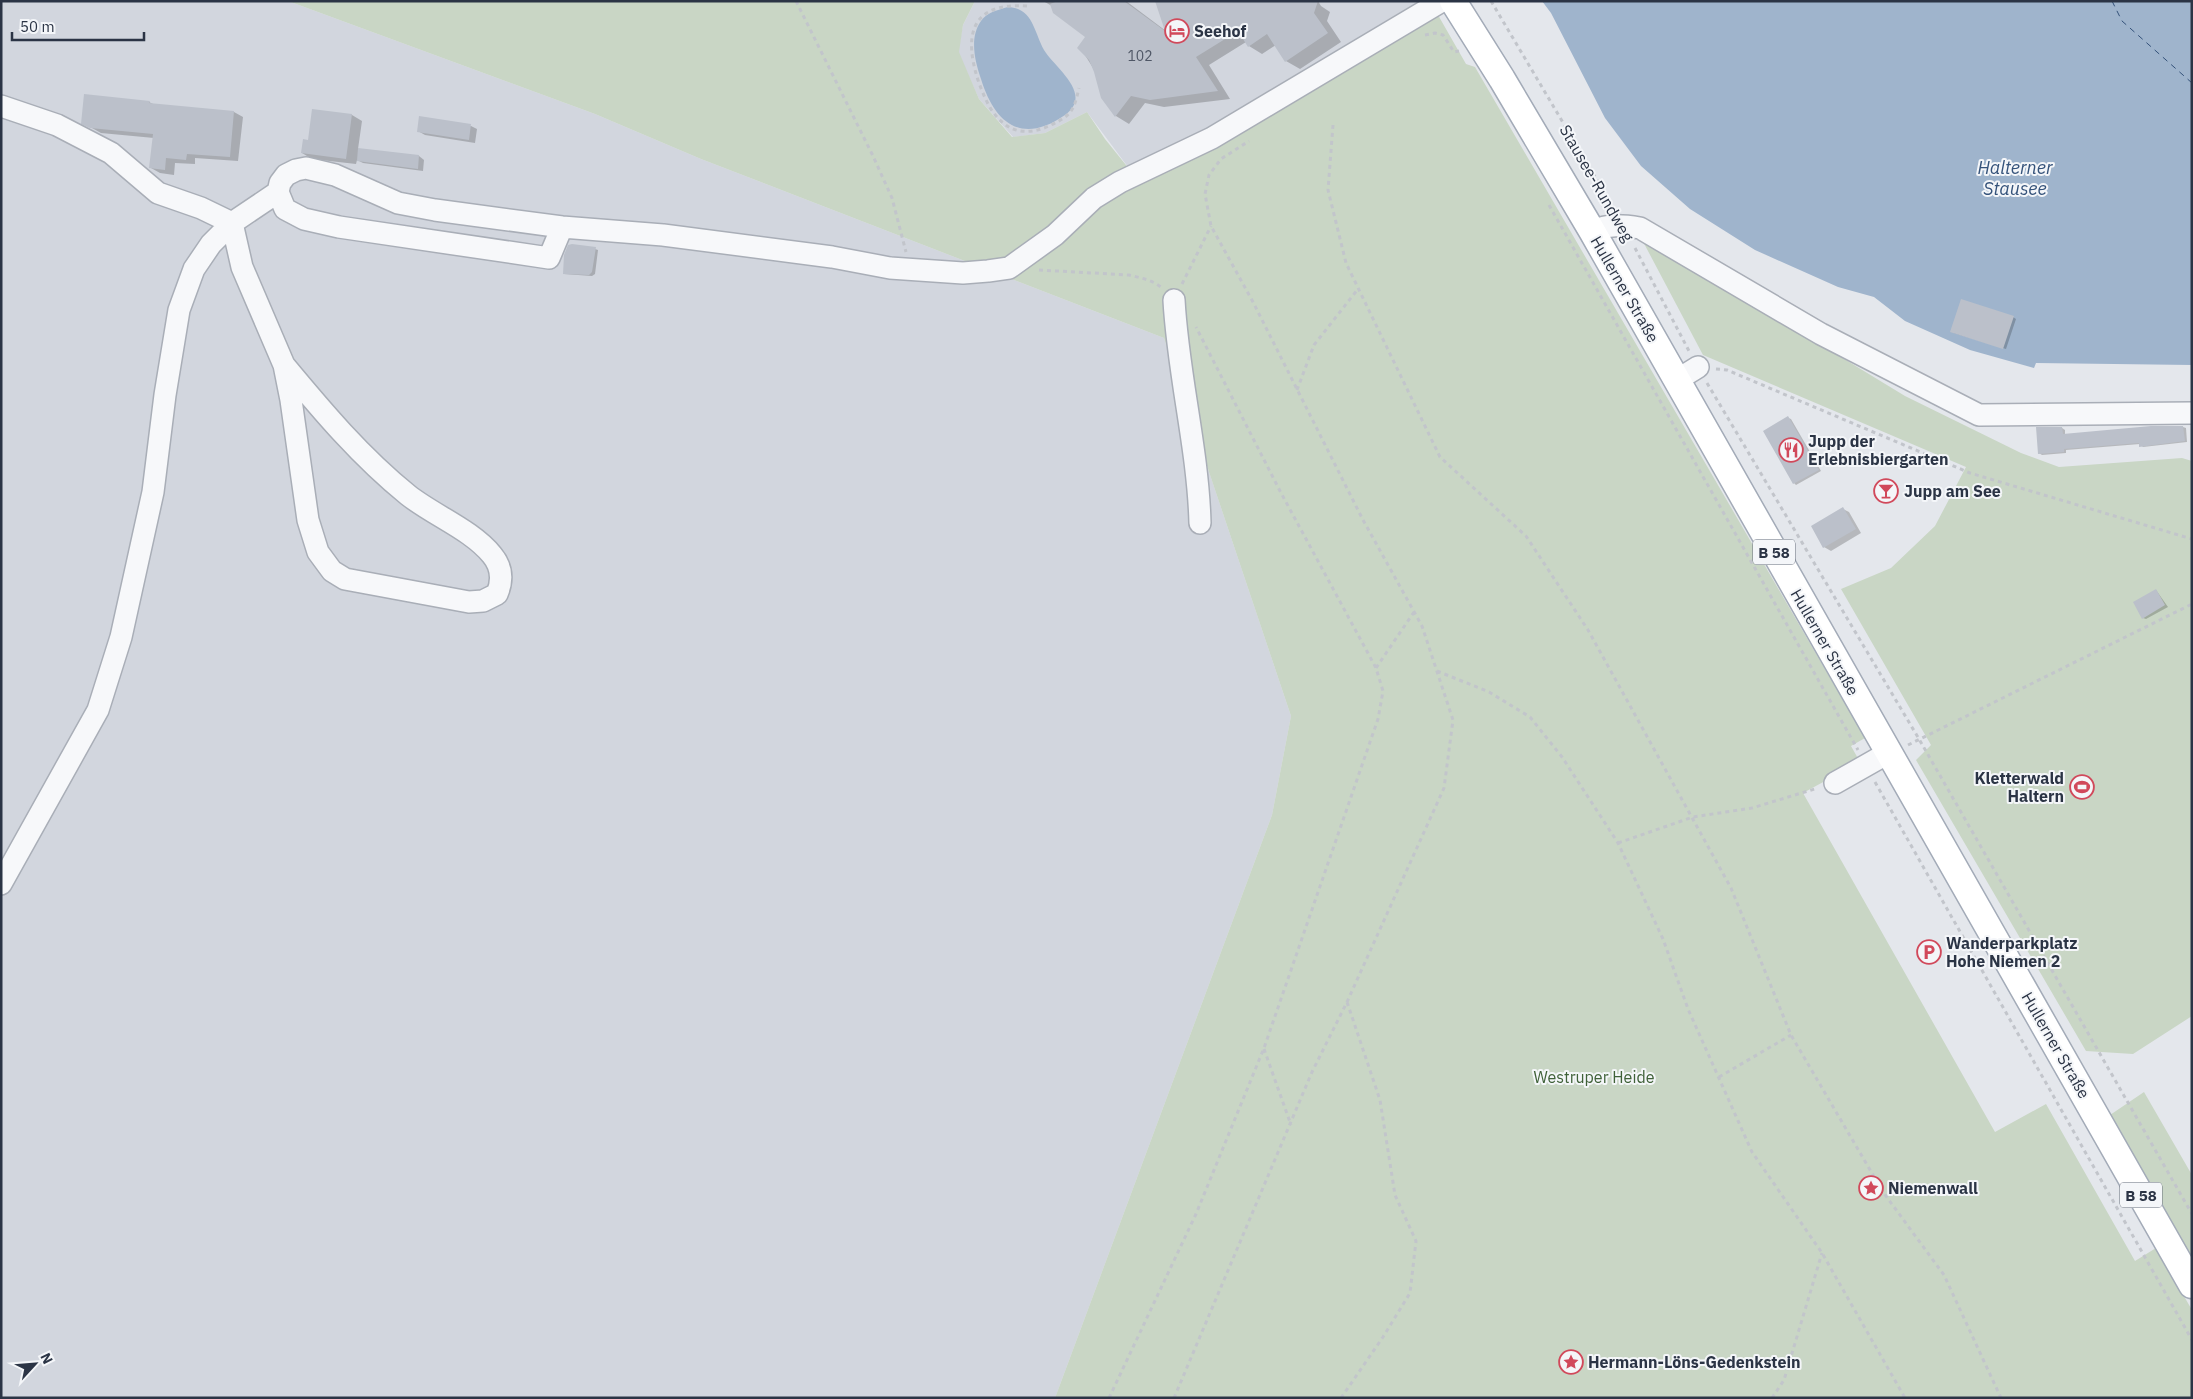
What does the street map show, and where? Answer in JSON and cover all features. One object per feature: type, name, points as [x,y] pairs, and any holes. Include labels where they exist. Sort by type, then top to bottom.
[{"type":"main road","name":"Hullerner Straße","points":[[1453,1],[1502,79],[1592,231],[1687,374],[1877,759],[2192,1285]]},
{"type":"lane","points":[[562,227],[549,258],[338,227],[304,219],[286,209],[278,192],[280,183],[286,175],[306,168],[335,175],[398,203],[562,227],[663,234],[908,269],[963,273],[1009,268],[1055,235],[1094,198],[1120,182],[1212,138],[1442,1]]},
{"type":"lane","points":[[1,106],[57,125],[111,153],[158,193],[201,208],[232,223]]},
{"type":"lane","points":[[1,884],[98,710],[122,637],[153,492],[165,395],[179,310],[194,269],[211,244],[232,223],[278,192]]},
{"type":"lane","points":[[232,223],[242,267],[284,366],[291,400],[308,520],[318,552],[332,571],[345,579],[469,602],[483,601],[497,594],[502,582],[500,568],[488,549],[420,504],[381,474],[335,427],[284,366]]},
{"type":"lane","points":[[1592,231],[1606,225],[1640,228],[1821,334],[1979,415],[2192,413]]},
{"type":"lane","points":[[1174,300],[1176,337],[1199,489],[1200,523]]},
{"type":"lane","points":[[1835,783],[1877,759]]},
{"type":"path","points":[[796,1],[892,198],[906,252],[908,269]]},
{"type":"path","name":"Stausee-Rundweg","points":[[1491,1],[1623,225],[1687,374],[1730,426],[1919,739],[2192,1214]]},
{"type":"path","points":[[1027,6],[1010,5],[988,12],[979,20],[972,32],[970,48],[985,100],[1002,122],[1016,130],[1029,132],[1043,130],[1060,121],[1075,108],[1079,88]]},
{"type":"path","points":[[1420,37],[1435,33],[1443,35],[1454,52],[1466,51]]},
{"type":"path","points":[[1333,125],[1328,190],[1346,263],[1440,457],[1526,536],[1588,630],[1731,888],[1791,1035],[1883,1192],[1944,1275],[2001,1398]]},
{"type":"path","points":[[1174,1398],[1312,1072],[1347,1002],[1444,788],[1453,720],[1422,626],[1363,520],[1211,226],[1205,194],[1209,175],[1221,159],[1254,137]]},
{"type":"path","points":[[1546,198],[1568,241],[1877,759],[2192,1340]]},
{"type":"path","points":[[1174,300],[1211,226]]},
{"type":"path","points":[[1009,268],[1143,278],[1157,284],[1190,317],[1206,344],[1285,500],[1376,668],[1383,691],[1378,719],[1264,1048],[1196,1214],[1109,1398]]},
{"type":"path","points":[[1297,390],[1314,346],[1358,289]]},
{"type":"path","points":[[1687,374],[1727,370],[1970,473],[2192,539]]},
{"type":"path","points":[[1919,739],[2192,604]]},
{"type":"path","points":[[1376,668],[1414,612]]},
{"type":"path","points":[[1437,671],[1489,692],[1530,717],[1562,757],[1618,843],[1663,939],[1688,1009],[1752,1152],[1822,1253],[1906,1398]]},
{"type":"path","points":[[1618,843],[1693,817],[1752,808],[1835,783]]},
{"type":"path","points":[[1341,1398],[1410,1293],[1416,1241],[1394,1195],[1380,1100],[1347,1002]]},
{"type":"path","points":[[1719,1077],[1791,1035]]},
{"type":"path","points":[[1264,1048],[1291,1125]]},
{"type":"path","points":[[1772,1398],[1784,1380],[1822,1253]]},
{"type":"shaded area","points":[[1,1],[288,1],[595,114],[701,159],[1164,338],[1291,716],[1272,815],[1055,1398],[1,1398]]},
{"type":"shaded area","points":[[975,1],[1425,1],[1182,145],[1128,167],[1087,112],[1045,133],[1013,137],[979,99],[958,52],[963,25]]},
{"type":"green space","name":"Westruper Heide","points":[[288,1],[975,1],[963,25],[959,52],[979,99],[1012,137],[1045,133],[1087,112],[1105,139],[1138,180],[1201,156],[1198,146],[1438,15],[1466,64],[1475,67],[1865,738],[1851,746],[1860,762],[1803,793],[1995,1132],[2046,1104],[2135,1261],[2156,1248],[2192,1310],[2192,1398],[1055,1398],[1272,815],[1291,716],[1164,338],[701,159],[595,114]]},
{"type":"green space","points":[[1639,234],[1905,396],[2021,453],[2059,467],[2182,458],[2192,461],[2192,1016],[2133,1054],[2086,1051],[1916,760],[1931,745],[1841,589],[1891,568],[1935,526],[1966,467],[1703,355]]},
{"type":"green space","points":[[2144,1092],[2192,1175],[2192,1257],[2110,1115]]},
{"type":"water","name":"Halterner Stausee","points":[[1542,1],[2192,1],[2192,365],[2036,363],[2034,368],[1970,350],[1905,321],[1874,297],[1838,287],[1755,250],[1690,209],[1641,166],[1605,118],[1551,13]]},
{"type":"water","points":[[1008,7],[1016,8],[1028,16],[1044,50],[1070,81],[1074,90],[1076,99],[1073,107],[1065,115],[1050,124],[1023,129],[1012,125],[1002,118],[994,108],[981,79],[974,50],[977,28],[986,15]]},
{"type":"building","points":[[1058,1],[1124,1],[1165,31],[1155,1],[1318,1],[1314,13],[1328,33],[1285,62],[1267,34],[1248,47],[1238,31],[1196,57],[1218,91],[1150,100],[1131,96],[1115,117],[1101,98],[1089,60],[1077,48],[1085,37],[1053,13],[1050,4]]},
{"type":"building","points":[[84,94],[150,101],[149,103],[234,111],[230,157],[187,154],[186,160],[166,158],[165,170],[149,168],[153,134],[90,128],[81,124]]},
{"type":"building","points":[[312,109],[352,114],[346,159],[301,153],[303,139],[308,140]]},
{"type":"building","points":[[419,116],[471,124],[469,140],[417,132]]},
{"type":"building","points":[[358,148],[419,155],[418,169],[357,161]]},
{"type":"building","points":[[568,245],[596,247],[592,272],[589,275],[563,274],[564,255]]},
{"type":"building","points":[[1961,299],[2014,316],[2003,349],[1950,332]]},
{"type":"building","name":"Jupp der Erlebnisbiergarten","points":[[1788,416],[1819,470],[1793,484],[1763,431]]},
{"type":"building","points":[[2151,426],[2183,426],[2185,441],[2139,447],[2139,443],[2064,449],[2064,452],[2038,454],[2036,427],[2062,427],[2063,434]]},
{"type":"building","points":[[1843,507],[1856,529],[1823,548],[1811,526]]},
{"type":"building","points":[[2156,589],[2165,605],[2142,619],[2133,602]]},
{"type":"ferry route","points":[[2112,1],[2122,21],[2192,83]]},
{"type":"place","name":"Seehof","points":[[1177,31]]},
{"type":"place","name":"Jupp der Erlebnisbiergarten","points":[[1791,450]]},
{"type":"place","name":"Jupp am See","points":[[1886,491]]},
{"type":"place","name":"Kletterwald Haltern","points":[[2082,787]]},
{"type":"place","name":"Wanderparkplatz Hohe Niemen 2","points":[[1929,952]]},
{"type":"place","name":"Niemenwall","points":[[1871,1188]]},
{"type":"place","name":"Hermann-Löns-Gedenkstein","points":[[1571,1362]]}]
